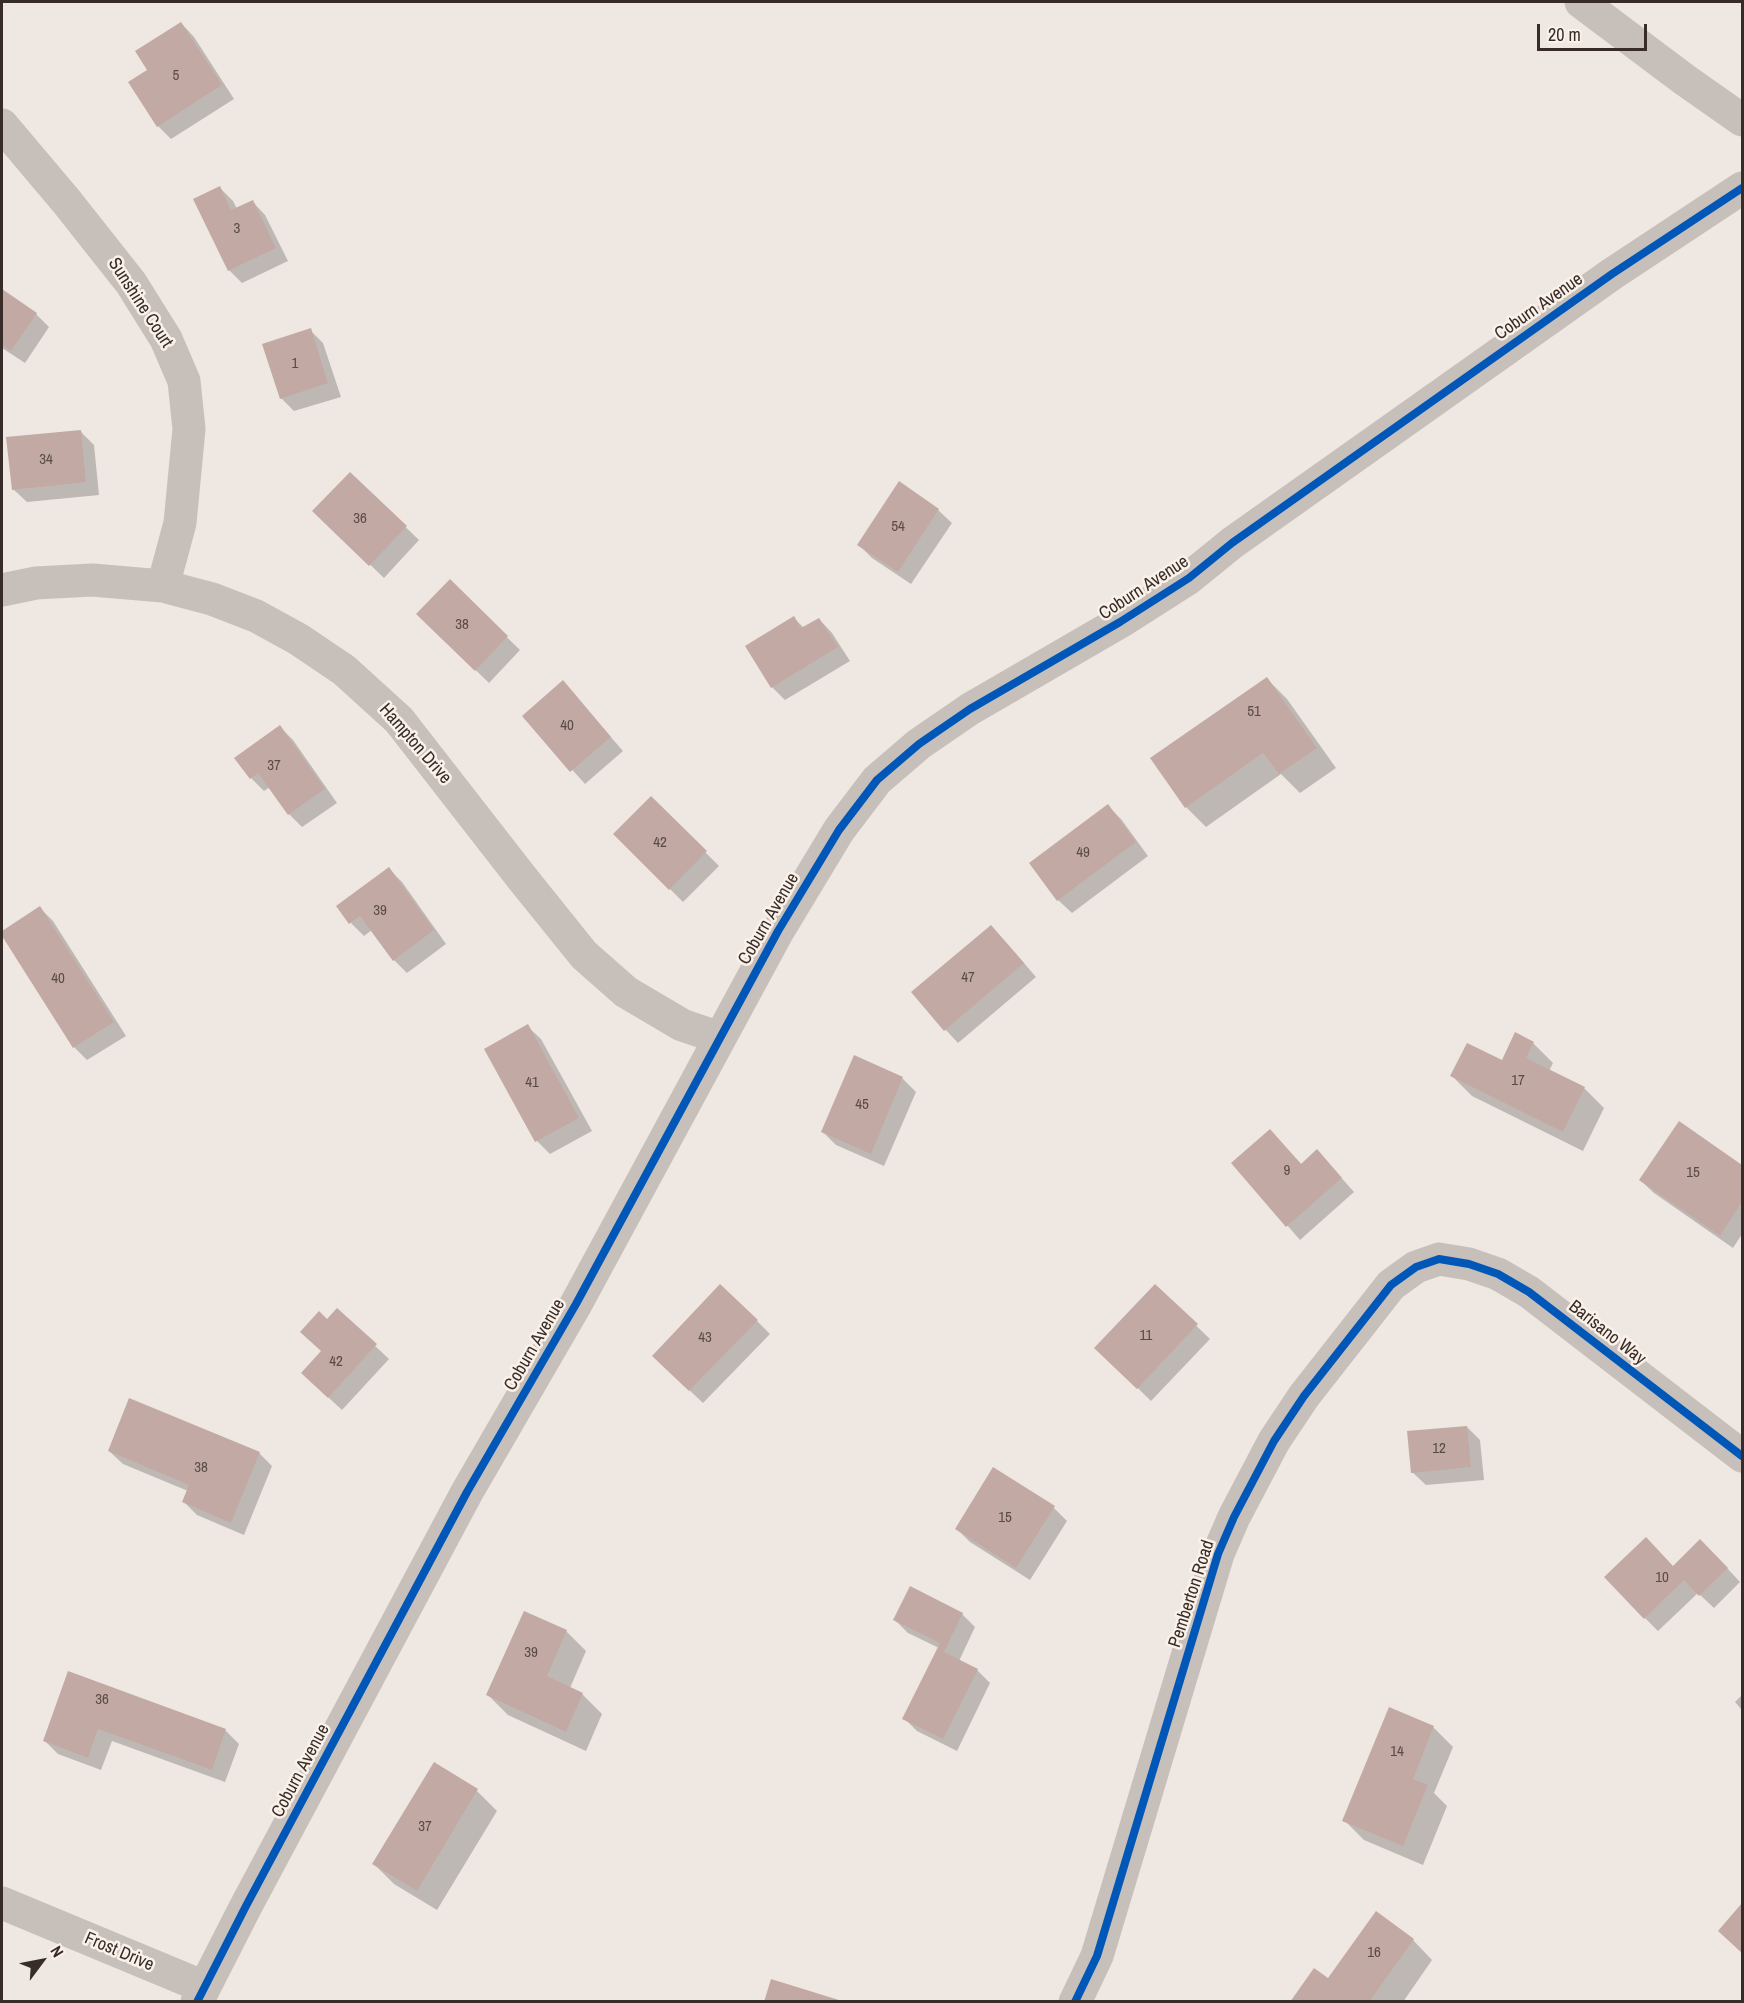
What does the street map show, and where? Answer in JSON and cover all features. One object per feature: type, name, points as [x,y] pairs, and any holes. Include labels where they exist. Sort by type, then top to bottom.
[{"type":"street","points":[[1581,2],[1685,80],[1743,120]]},
{"type":"street","name":"Sunshine Court","points":[[2,125],[131,283],[166,339],[184,381],[189,429],[180,524],[163,586]]},
{"type":"street","name":"Coburn Avenue","points":[[200,1994],[467,1492],[587,1284],[778,931],[838,830],[877,780],[919,744],[970,709],[1120,622],[1189,578],[1232,543],[1592,288],[1743,188]]},
{"type":"street","name":"Hampton Drive","points":[[2,590],[36,583],[92,580],[163,586],[212,599],[256,616],[298,639],[344,670],[399,720],[584,955],[626,992],[682,1025],[720,1038]]},
{"type":"street","name":"Barisano Way","points":[[1440,1258],[1469,1264],[1498,1274],[1529,1292],[1743,1456]]},
{"type":"street","name":"Pemberton Road","points":[[1075,2001],[1097,1956],[1113,1907],[1218,1554],[1248,1489],[1274,1441],[1304,1396],[1391,1285],[1416,1266],[1440,1258]]},
{"type":"street","name":"Frost Drive","points":[[2,1903],[200,1994]]},
{"type":"building","points":[[181,22],[222,85],[157,127],[128,82],[147,70],[135,51]]},
{"type":"building","points":[[220,186],[231,210],[253,200],[276,248],[228,271],[193,199]]},
{"type":"building","points":[[2,289],[37,313],[11,351],[2,345]]},
{"type":"building","points":[[311,328],[328,383],[280,399],[262,344]]},
{"type":"building","points":[[81,430],[86,482],[12,490],[6,437]]},
{"type":"building","points":[[350,472],[407,526],[369,566],[312,511]]},
{"type":"building","points":[[899,481],[939,509],[898,572],[857,545]]},
{"type":"building","points":[[450,579],[508,636],[475,671],[416,614]]},
{"type":"building","points":[[794,616],[801,628],[819,618],[838,647],[771,688],[745,646]]},
{"type":"building","points":[[1267,677],[1317,748],[1279,774],[1263,753],[1185,808],[1150,758]]},
{"type":"building","points":[[563,680],[611,737],[570,772],[522,716]]},
{"type":"building","points":[[280,725],[325,789],[288,815],[258,773],[250,779],[234,758]]},
{"type":"building","points":[[651,796],[707,851],[669,890],[613,834]]},
{"type":"building","points":[[1108,804],[1136,842],[1057,901],[1029,863]]},
{"type":"building","points":[[389,867],[434,930],[393,961],[360,916],[349,924],[336,906]]},
{"type":"building","points":[[40,906],[114,1022],[73,1048],[2,936],[2,931]]},
{"type":"building","points":[[991,925],[1024,963],[944,1031],[911,992]]},
{"type":"building","points":[[528,1024],[579,1118],[535,1142],[484,1049]]},
{"type":"building","points":[[1515,1032],[1534,1042],[1526,1058],[1585,1087],[1563,1132],[1450,1076],[1467,1043],[1502,1060]]},
{"type":"building","points":[[854,1055],[903,1077],[871,1154],[821,1132]]},
{"type":"building","points":[[1679,1121],[1742,1165],[1742,1202],[1720,1236],[1639,1180]]},
{"type":"building","points":[[1270,1129],[1301,1164],[1317,1149],[1342,1178],[1286,1227],[1231,1163]]},
{"type":"building","points":[[720,1284],[758,1320],[689,1391],[652,1356]]},
{"type":"building","points":[[1155,1284],[1198,1324],[1137,1389],[1094,1348]]},
{"type":"building","points":[[337,1308],[377,1344],[328,1398],[301,1373],[321,1351],[300,1332],[319,1311],[327,1319]]},
{"type":"building","points":[[129,1398],[260,1452],[231,1523],[182,1502],[189,1485],[108,1451]]},
{"type":"building","points":[[1467,1426],[1471,1467],[1411,1473],[1407,1431]]},
{"type":"building","points":[[993,1467],[1055,1506],[1016,1568],[955,1529]]},
{"type":"building","points":[[1646,1537],[1673,1566],[1700,1539],[1728,1568],[1699,1596],[1684,1580],[1644,1619],[1604,1577]]},
{"type":"building","points":[[910,1586],[963,1613],[944,1652],[978,1669],[943,1739],[902,1719],[940,1643],[893,1620]]},
{"type":"building","points":[[524,1611],[567,1630],[547,1676],[583,1693],[566,1732],[486,1695]]},
{"type":"building","points":[[68,1671],[226,1729],[212,1770],[98,1729],[88,1758],[43,1741]]},
{"type":"building","points":[[1389,1707],[1434,1726],[1413,1779],[1428,1785],[1403,1846],[1342,1821]]},
{"type":"building","points":[[434,1762],[478,1789],[417,1891],[372,1864]]},
{"type":"building","points":[[1742,1903],[1742,1953],[1718,1931]]},
{"type":"building","points":[[1376,1911],[1414,1939],[1369,2002],[1290,2002],[1314,1968],[1328,1978]]},
{"type":"building","points":[[771,1979],[842,2001],[842,2002],[764,2002]]},
{"type":"cycle path","points":[[197,2002],[467,1492],[576,1304],[778,931],[839,830],[877,780],[919,744],[970,709],[1120,622],[1189,578],[1232,543],[1612,274],[1742,188]]},
{"type":"cycle path","points":[[1075,2002],[1097,1956],[1218,1554],[1234,1517],[1274,1441],[1304,1396],[1391,1285],[1416,1267],[1439,1259],[1469,1264],[1498,1274],[1529,1292],[1742,1456]]}]
